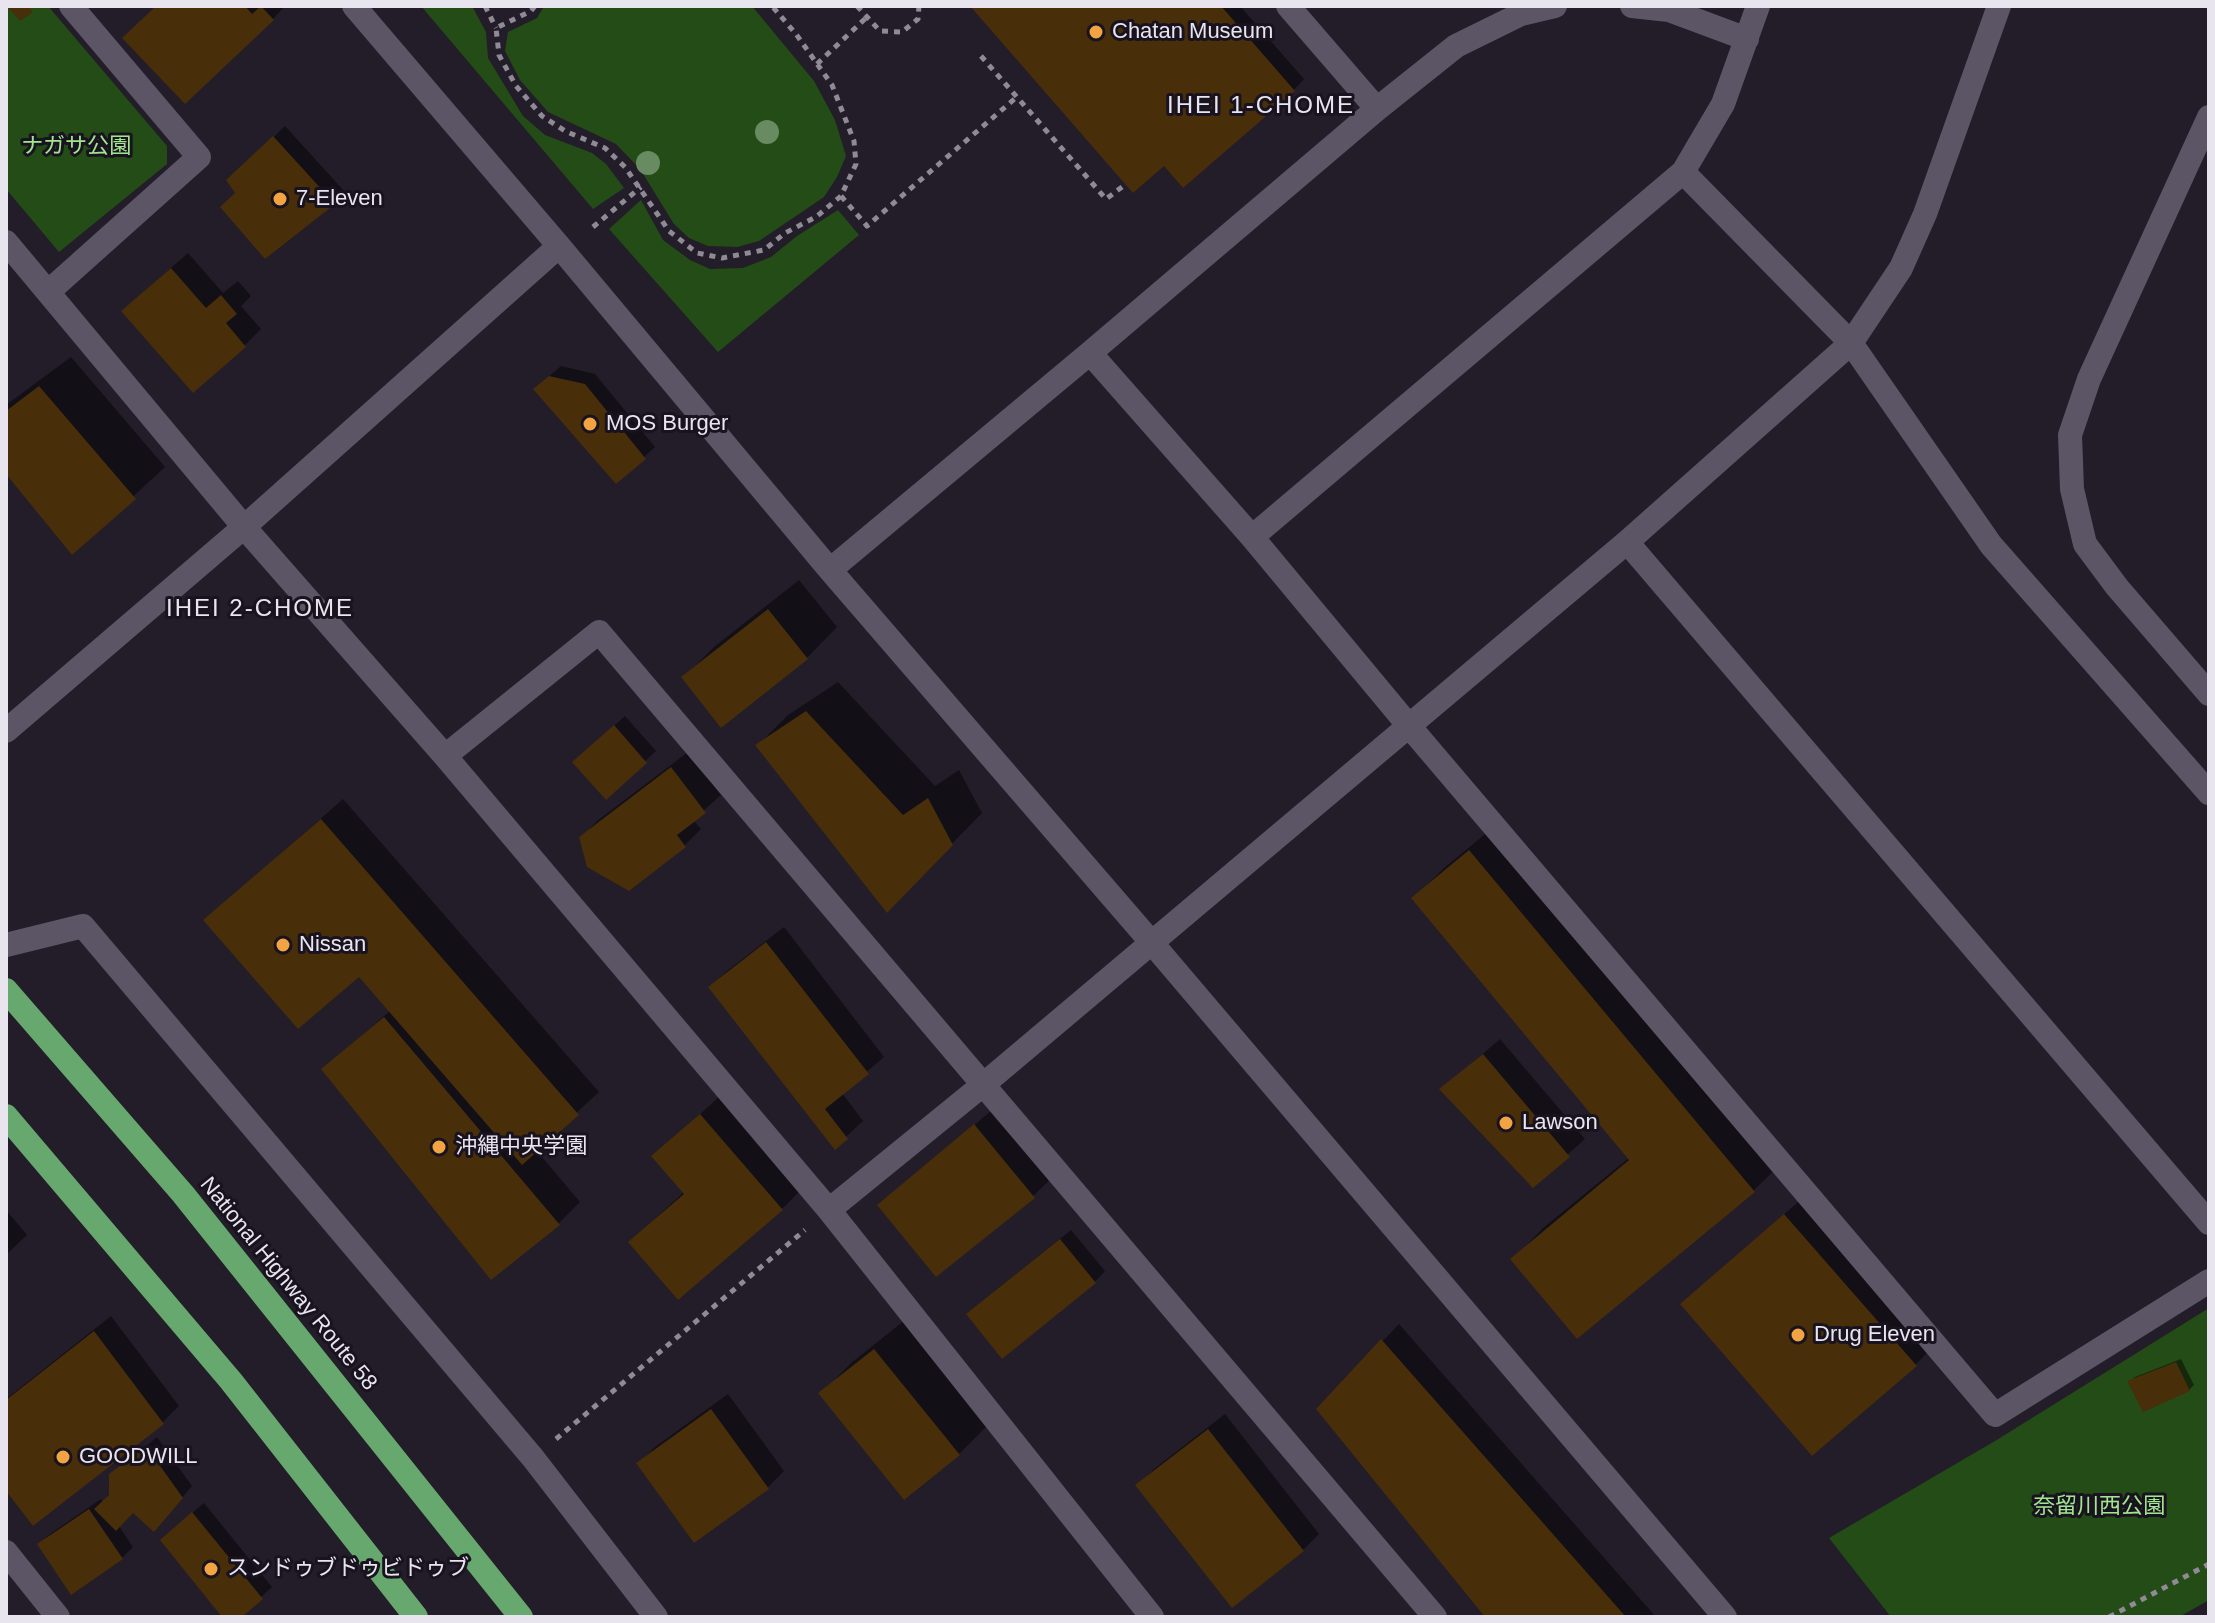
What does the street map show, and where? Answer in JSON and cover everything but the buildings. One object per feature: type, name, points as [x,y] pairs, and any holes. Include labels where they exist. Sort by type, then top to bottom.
[{"type":"highway","name":"National Highway Route 58","points":[[6,990],[183,1194],[521,1617]]},
{"type":"highway","points":[[6,1116],[231,1381],[416,1617]]},
{"type":"street","points":[[48,292],[199,157],[71,6]]},
{"type":"street","points":[[354,6],[830,570],[1725,1617]]},
{"type":"street","points":[[1288,6],[1377,109]]},
{"type":"street","points":[[830,570],[1456,46],[1521,14],[1555,6]]},
{"type":"street","points":[[1632,6],[1669,10],[1747,39]]},
{"type":"street","points":[[1252,537],[1683,172],[1723,104],[1758,6]]},
{"type":"street","points":[[829,1210],[984,1084],[1627,542],[1851,343],[1901,268],[1925,214],[1999,6]]},
{"type":"street","points":[[2209,117],[2089,379],[2070,435],[2072,489],[2085,544],[2117,587],[2209,694]]},
{"type":"street","points":[[1683,172],[1851,343],[1991,545],[2209,793]]},
{"type":"street","points":[[6,242],[244,527],[445,756],[829,1210],[1152,1617]]},
{"type":"street","points":[[6,731],[244,527],[559,246]]},
{"type":"street","points":[[1090,353],[1252,537],[1995,1415],[2209,1281]]},
{"type":"street","points":[[1627,542],[2209,1223]]},
{"type":"street","points":[[445,756],[599,632],[1435,1617]]},
{"type":"street","points":[[6,945],[83,926],[533,1458],[656,1617]]},
{"type":"street","points":[[6,1552],[58,1617]]},
{"type":"path","points":[[485,6],[496,28],[499,55],[516,86],[542,116],[565,131],[605,148],[641,187],[669,231],[697,253],[722,258],[764,250],[785,233],[816,217],[841,196],[856,164],[854,141],[832,85],[772,6]]},
{"type":"path","points":[[496,28],[535,6]]},
{"type":"path","points":[[857,6],[880,31],[902,32],[918,19],[919,6]]},
{"type":"path","points":[[817,64],[867,17]]},
{"type":"path","points":[[981,56],[1106,199],[1126,184]]},
{"type":"path","points":[[841,196],[867,226],[1018,96]]},
{"type":"path","points":[[593,227],[641,187]]},
{"type":"path","points":[[533,1458],[829,1210]]},
{"type":"path","points":[[2109,1617],[2209,1564]]},
{"type":"green space","name":"ナガサ公園","points":[[6,6],[48,6],[167,146],[167,164],[59,252],[6,189]]},
{"type":"green space","points":[[421,6],[472,6],[486,32],[488,58],[523,116],[545,135],[592,153],[606,164],[624,188],[593,209]]},
{"type":"green space","points":[[544,6],[752,6],[814,81],[835,120],[846,156],[837,177],[824,197],[759,241],[737,247],[708,246],[689,238],[674,224],[640,169],[616,144],[548,112],[520,80],[505,51],[508,32],[537,18]]},
{"type":"green space","points":[[641,200],[663,240],[690,260],[710,269],[743,268],[771,257],[838,210],[859,235],[718,352],[609,229]]},
{"type":"green space","name":"奈留川西公園","points":[[2209,1308],[2209,1600],[2179,1617],[1891,1617],[1829,1538],[1995,1441]]},
{"type":"place","name":"Chatan Museum","points":[[1096,32]]},
{"type":"place","name":"7-Eleven","points":[[280,199]]},
{"type":"place","name":"MOS Burger","points":[[590,424]]},
{"type":"place","name":"Nissan","points":[[283,945]]},
{"type":"place","name":"Lawson","points":[[1506,1123]]},
{"type":"place","name":"沖縄中央学園","points":[[439,1147]]},
{"type":"place","name":"Drug Eleven","points":[[1798,1335]]},
{"type":"place","name":"GOODWILL","points":[[63,1457]]},
{"type":"place","name":"スンドゥブドゥビドゥブ","points":[[211,1569]]},
{"type":"district","name":"IHEI 1-CHOME","points":[[1261,106]]},
{"type":"district","name":"IHEI 2-CHOME","points":[[260,609]]}]
